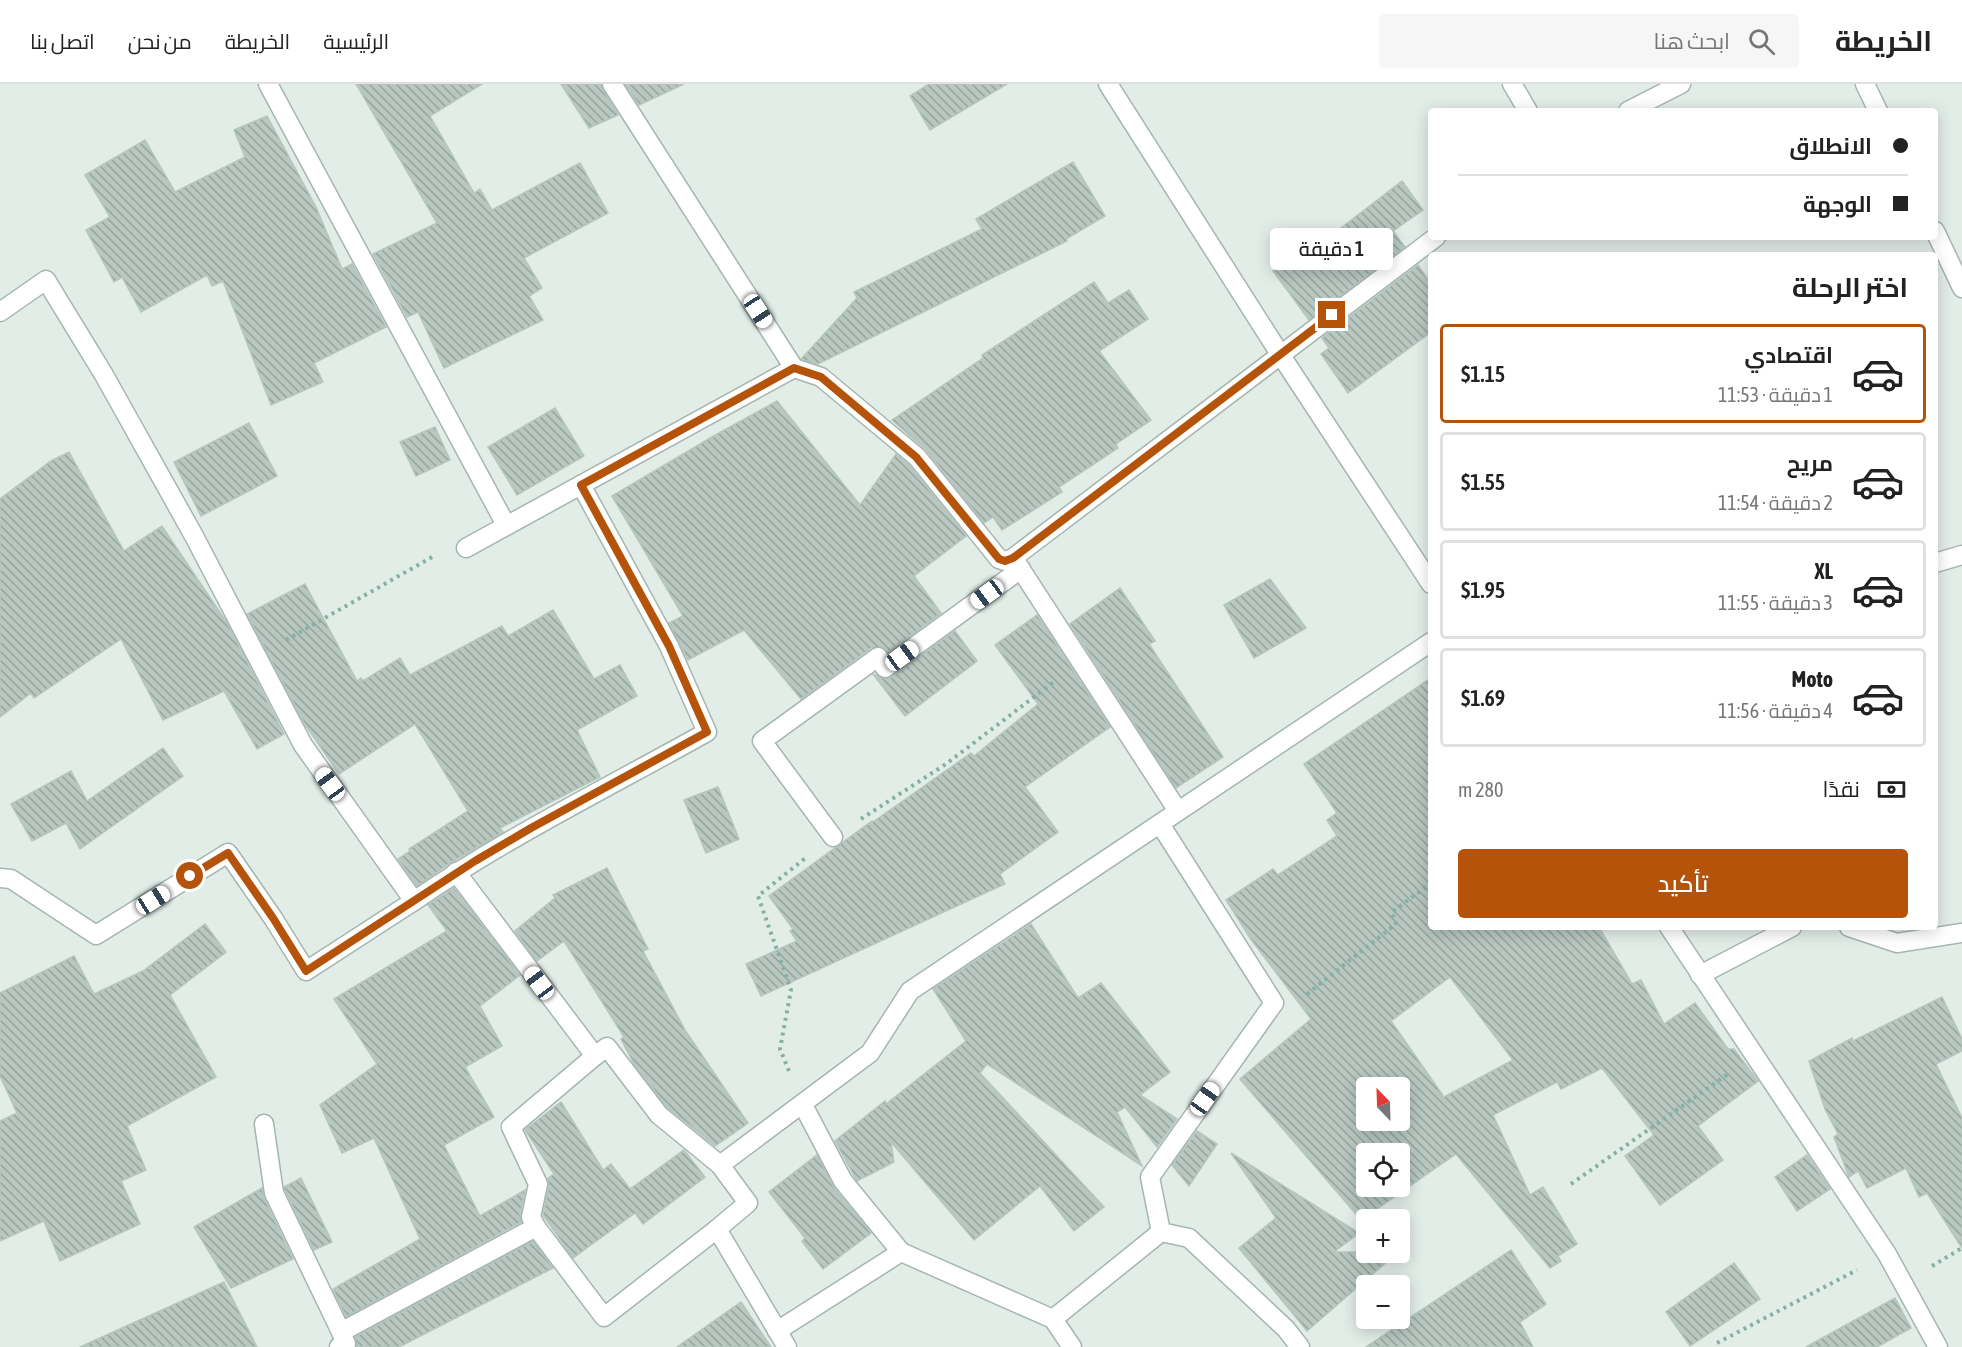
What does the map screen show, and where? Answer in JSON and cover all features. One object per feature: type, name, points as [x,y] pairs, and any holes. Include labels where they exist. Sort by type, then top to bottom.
[{"type":"street","points":[[268,84],[506,525]]},
{"type":"street","points":[[612,84],[794,368],[821,377],[916,457],[999,559],[1017,563],[1179,811]]},
{"type":"street","points":[[1108,84],[1280,354],[1428,579]]},
{"type":"street","points":[[1512,84],[1526,108]]},
{"type":"street","points":[[1634,108],[1681,84]]},
{"type":"street","points":[[1865,84],[1877,108]]},
{"type":"street","points":[[1938,237],[1962,288]]},
{"type":"street","points":[[833,837],[762,741],[878,657],[885,668],[1280,354],[1432,240]]},
{"type":"street","points":[[0,312],[46,280],[104,375],[258,656],[303,745],[414,901]]},
{"type":"street","points":[[466,548],[794,368]]},
{"type":"street","points":[[0,878],[11,879],[96,935],[228,853],[306,971],[456,872],[531,828],[707,732],[669,646],[581,485]]},
{"type":"street","points":[[1938,561],[1962,555]]},
{"type":"street","points":[[720,1165],[870,1053],[910,991],[1428,644]]},
{"type":"street","points":[[1160,824],[1274,1003],[1150,1177],[1161,1232]]},
{"type":"street","points":[[456,872],[595,1056]]},
{"type":"street","points":[[1672,930],[1887,1254],[1938,1347]]},
{"type":"street","points":[[1700,975],[1786,930]]},
{"type":"street","points":[[1858,930],[1897,943],[1962,933]]},
{"type":"street","points":[[606,1047],[659,1115],[720,1165],[748,1203],[604,1317],[536,1227],[531,1217],[538,1184],[511,1127],[606,1047]]},
{"type":"street","points":[[802,1105],[843,1181],[901,1252],[1053,1319],[1072,1347]]},
{"type":"street","points":[[264,1124],[274,1194],[340,1339],[536,1227]]},
{"type":"street","points":[[717,1229],[787,1347]]},
{"type":"street","points":[[1053,1319],[1161,1232]]},
{"type":"street","points":[[1161,1232],[1189,1238],[1286,1329],[1300,1347]]},
{"type":"street","points":[[777,1331],[901,1252]]},
{"type":"path","points":[[258,656],[456,544],[466,548]]},
{"type":"path","points":[[802,1105],[780,1049],[791,990],[758,896],[833,837],[946,764],[1081,661]]},
{"type":"path","points":[[1274,1003],[1291,1006],[1396,924],[1392,912],[1428,886]]},
{"type":"path","points":[[1571,1184],[1755,1055]]},
{"type":"path","points":[[1717,1343],[1887,1254]]},
{"type":"building","points":[[356,84],[482,84],[430,116],[474,193],[480,189],[492,210],[580,163],[608,213],[524,258],[542,288],[529,296],[543,320],[444,368],[418,312],[407,317],[373,254],[437,223]]},
{"type":"building","points":[[561,84],[601,84],[618,115],[589,128]]},
{"type":"building","points":[[625,84],[684,84],[639,105]]},
{"type":"building","points":[[929,84],[1007,84],[930,130],[910,96]]},
{"type":"building","points":[[267,116],[316,207],[342,269],[352,264],[386,327],[314,363],[323,382],[271,405],[223,281],[212,286],[207,275],[141,312],[122,277],[114,282],[86,230],[110,217],[85,175],[145,140],[175,192],[245,157],[234,130]]},
{"type":"building","points":[[1073,162],[1105,216],[1066,239],[1067,241],[818,364],[801,359],[857,298],[854,292],[982,229],[976,219]]},
{"type":"building","points":[[1402,181],[1423,210],[1393,231],[1405,247],[1309,320],[1273,271],[1320,237],[1324,241]]},
{"type":"building","points":[[1418,265],[1428,280],[1428,334],[1348,393],[1321,354],[1329,348],[1322,338]]},
{"type":"building","points":[[1094,282],[1108,303],[1129,290],[1148,319],[1099,351],[1151,420],[1116,444],[1118,448],[1059,487],[1062,492],[1002,530],[993,517],[984,523],[926,450],[892,420],[983,358],[982,355]]},
{"type":"building","points":[[777,401],[860,505],[896,454],[909,465],[966,536],[914,576],[941,613],[888,652],[882,647],[871,648],[801,699],[744,630],[688,660],[669,623],[683,616],[612,496]]},
{"type":"building","points":[[555,408],[584,456],[517,495],[488,447]]},
{"type":"building","points":[[249,423],[277,476],[201,516],[174,462]]},
{"type":"building","points":[[435,427],[450,460],[416,476],[400,442]]},
{"type":"building","points":[[69,452],[124,551],[162,526],[227,623],[284,734],[257,749],[224,691],[163,720],[121,639],[34,698],[31,693],[0,717],[0,499],[51,461]]},
{"type":"building","points":[[1270,579],[1306,628],[1254,658],[1224,605]]},
{"type":"building","points":[[305,584],[357,681],[361,678],[363,681],[400,658],[410,675],[502,626],[508,636],[553,610],[594,679],[620,665],[637,696],[577,730],[600,777],[500,828],[503,832],[450,863],[417,886],[398,859],[410,851],[409,849],[468,811],[415,724],[339,774],[304,723],[247,614]]},
{"type":"building","points":[[1120,588],[1155,641],[1149,644],[1223,757],[1176,788],[1070,624]]},
{"type":"building","points":[[1037,615],[1110,727],[1025,787],[1058,832],[1000,874],[1005,884],[761,996],[746,964],[797,941],[790,931],[793,929],[769,896],[971,753],[974,756],[1038,704],[995,645]]},
{"type":"building","points":[[955,631],[977,661],[905,716],[873,674],[885,679],[891,677]]},
{"type":"building","points":[[1428,680],[1428,930],[1601,930],[1632,984],[1641,980],[1664,1024],[1695,1003],[1728,1049],[1734,1049],[1758,1081],[1698,1126],[1723,1160],[1660,1205],[1625,1156],[1654,1135],[1602,1068],[1561,1089],[1557,1082],[1493,1115],[1530,1195],[1543,1187],[1577,1244],[1558,1256],[1561,1261],[1550,1268],[1456,1154],[1410,1186],[1410,1143],[1356,1143],[1356,1197],[1394,1197],[1377,1209],[1356,1209],[1356,1214],[1240,1079],[1311,1019],[1250,938],[1226,900],[1273,869],[1278,875],[1337,836],[1327,820],[1337,813],[1304,764]],"holes":[[[1450,977],[1513,1060],[1444,1097],[1391,1021]]]},
{"type":"building","points":[[163,748],[183,776],[80,849],[66,823],[32,841],[11,804],[71,771],[87,801]]},
{"type":"building","points":[[718,787],[739,839],[706,853],[684,800]]},
{"type":"building","points":[[607,868],[648,949],[643,951],[685,1030],[748,1123],[715,1146],[667,1107],[634,1064],[621,1039],[624,1037],[564,941],[537,961],[515,931],[555,898],[553,895]]},
{"type":"building","points":[[454,888],[520,975],[480,1006],[502,1046],[465,1067],[494,1117],[444,1145],[480,1216],[525,1190],[520,1215],[521,1222],[346,1317],[333,1289],[420,1239],[374,1138],[342,1153],[320,1105],[377,1064],[334,999],[447,931],[428,905]]},
{"type":"building","points":[[205,924],[226,952],[170,995],[216,1077],[127,1126],[146,1170],[121,1181],[140,1224],[60,1261],[44,1221],[0,1241],[0,1121],[17,1113],[0,1076],[0,993],[74,956],[94,994],[143,971]]},
{"type":"building","points":[[1031,924],[1078,998],[1101,983],[1170,1072],[1140,1095],[1177,1119],[1157,1147],[1125,1107],[1117,1112],[1142,1166],[987,1064],[980,1073],[1104,1207],[1074,1231],[1040,1186],[974,1240],[891,1142],[894,1162],[857,1181],[835,1141],[966,1041],[933,989]]},
{"type":"building","points":[[1942,997],[1962,1039],[1962,1051],[1936,1064],[1962,1118],[1962,1248],[1927,1193],[1919,1197],[1906,1168],[1867,1188],[1858,1171],[1849,1177],[1834,1137],[1838,1134],[1825,1109],[1809,1061],[1852,1038],[1853,1041]]},
{"type":"building","points":[[561,1102],[603,1170],[611,1164],[630,1189],[684,1150],[705,1177],[643,1224],[635,1213],[573,1258],[543,1215],[549,1186],[548,1178],[554,1174],[525,1130]]},
{"type":"building","points":[[1197,1131],[1217,1144],[1189,1186],[1172,1165]]},
{"type":"building","points":[[1231,1153],[1356,1231],[1356,1235],[1334,1252],[1356,1252],[1356,1263],[1385,1263],[1372,1275],[1356,1275],[1356,1288],[1307,1331],[1239,1248],[1276,1218]]},
{"type":"building","points":[[817,1155],[834,1188],[871,1233],[823,1269],[802,1241],[805,1238],[769,1192]]},
{"type":"building","points":[[1807,1155],[1830,1189],[1797,1211],[1775,1177]]},
{"type":"building","points":[[301,1178],[332,1242],[314,1250],[284,1187]]},
{"type":"building","points":[[262,1188],[264,1198],[293,1259],[231,1288],[194,1227]]},
{"type":"building","points":[[533,1241],[553,1268],[399,1347],[357,1347],[355,1337]]},
{"type":"building","points":[[1511,1250],[1546,1304],[1520,1322],[1533,1347],[1366,1347],[1393,1329],[1410,1329],[1410,1318]]},
{"type":"building","points":[[1734,1263],[1760,1299],[1690,1346],[1666,1312]]},
{"type":"building","points":[[224,1282],[257,1347],[80,1347]]},
{"type":"building","points":[[1895,1298],[1911,1328],[1877,1347],[1806,1347]]},
{"type":"building","points":[[741,1302],[771,1347],[677,1347]]},
{"type":"route","points":[[190,876],[228,853],[306,971],[456,872],[531,828],[707,732],[669,646],[581,485],[794,368],[821,377],[916,457],[999,559],[1005,561],[1013,558],[1332,315]]}]
